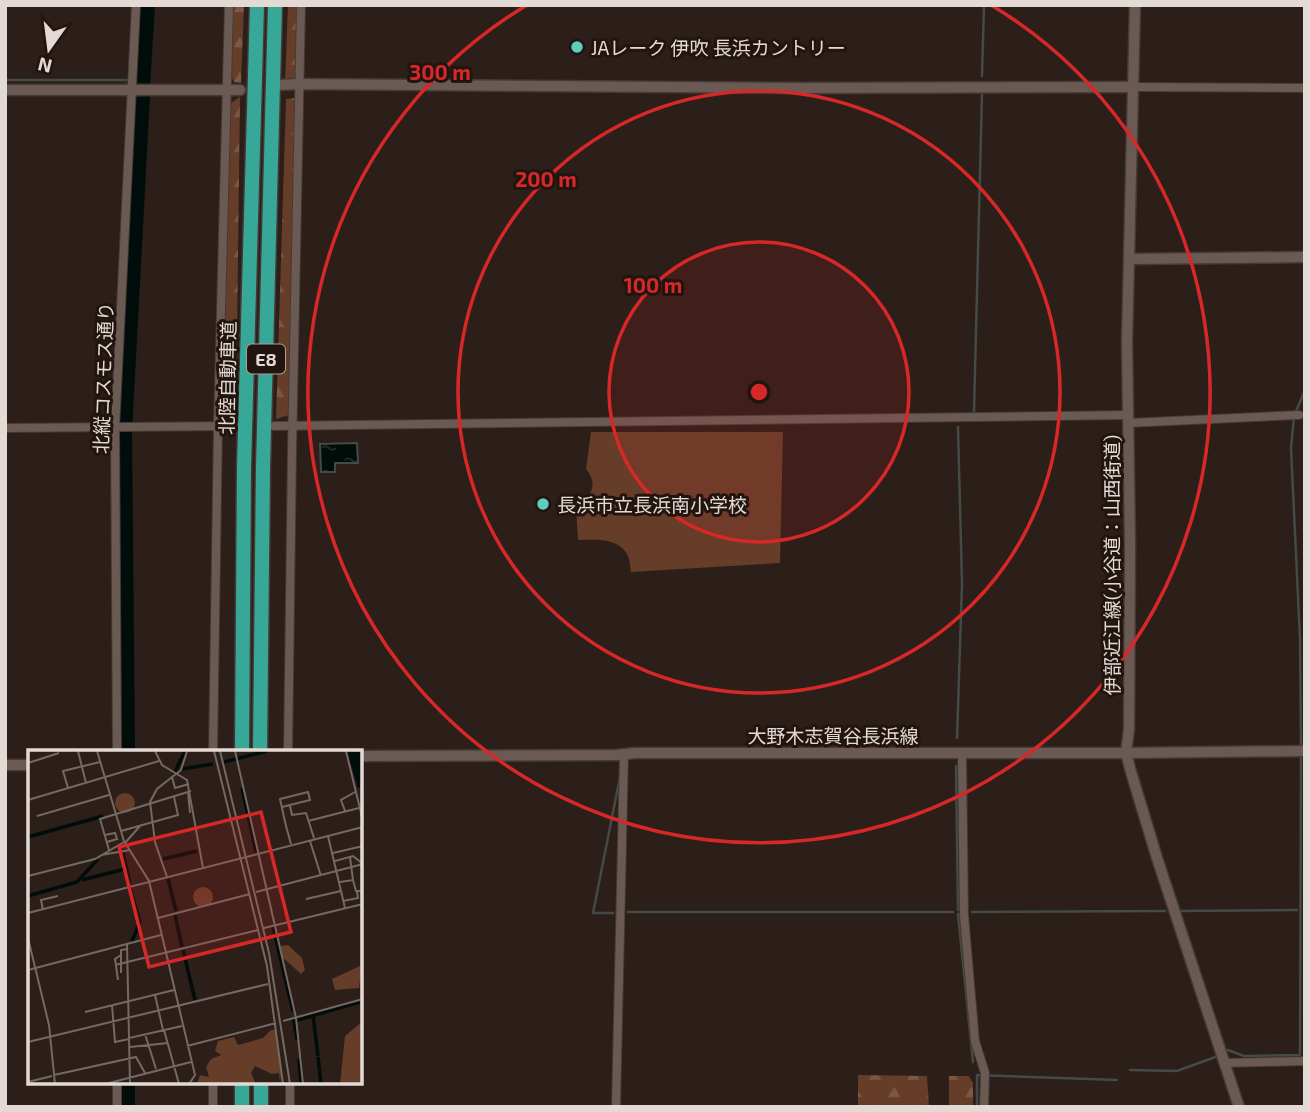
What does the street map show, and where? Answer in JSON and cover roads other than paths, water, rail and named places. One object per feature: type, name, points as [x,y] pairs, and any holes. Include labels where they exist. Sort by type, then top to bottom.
[{"type":"highway","name":"北陸自動車道","points":[[242,750],[244,467],[257,5]]},
{"type":"highway","name":"北陸自動車道","points":[[260,750],[275,5]]},
{"type":"highway","points":[[242,1084],[242,1107]]},
{"type":"highway","points":[[261,1084],[261,1107]]},
{"type":"main road","name":"伊部近江線(小谷道：山西街道)","points":[[1135,5],[1127,342],[1130,669],[1126,753],[1157,858],[1239,1107]]},
{"type":"main road","points":[[279,85],[1132,87]]},
{"type":"main road","points":[[5,90],[240,90]]},
{"type":"main road","points":[[1129,258],[1305,257]]},
{"type":"main road","name":"大野木志賀谷長浜線","points":[[362,756],[1305,751]]},
{"type":"main road","points":[[5,765],[28,765]]},
{"type":"street","name":"北縦コスモス通り","points":[[117,750],[121,428],[136,5]]},
{"type":"street","points":[[214,750],[218,425],[229,5]]},
{"type":"street","points":[[288,750],[301,5]]},
{"type":"street","points":[[1132,87],[1305,88]]},
{"type":"street","points":[[274,426],[1128,419],[1299,415]]},
{"type":"street","points":[[5,428],[236,426]]},
{"type":"street","points":[[962,753],[964,915],[975,1041],[985,1075],[984,1107]]},
{"type":"street","points":[[616,1107],[624,754]]},
{"type":"street","points":[[1225,1063],[1305,1061]]},
{"type":"street","points":[[117,1084],[117,1107]]},
{"type":"street","points":[[213,1084],[214,1107]]},
{"type":"street","points":[[290,1084],[290,1107]]},
{"type":"water","points":[[357,443],[358,463],[335,463],[335,472],[321,472],[320,444]]},
{"type":"waterway","points":[[141,85],[146,5]]},
{"type":"waterway","points":[[982,76],[984,5]]},
{"type":"waterway","points":[[5,80],[142,80]]},
{"type":"waterway","points":[[974,411],[982,93]]},
{"type":"waterway","points":[[126,750],[123,432],[141,96]]},
{"type":"waterway","points":[[1301,745],[1300,639],[1291,448],[1294,416],[1305,390]]},
{"type":"waterway","points":[[957,738],[962,584],[958,427]]},
{"type":"waterway","points":[[1224,1053],[1228,1050],[1244,1056],[1300,1055],[1301,757]]},
{"type":"waterway","points":[[956,766],[958,910]]},
{"type":"waterway","points":[[613,913],[593,913],[620,777]]},
{"type":"waterway","points":[[1180,911],[1297,910]]},
{"type":"waterway","points":[[972,912],[1165,911]]},
{"type":"waterway","points":[[628,912],[953,912]]},
{"type":"waterway","points":[[958,914],[973,1062]]},
{"type":"waterway","points":[[1130,1070],[1177,1071],[1218,1056]]},
{"type":"waterway","points":[[977,1107],[977,1075],[1117,1080]]},
{"type":"waterway","points":[[126,1084],[126,1107]]},
{"type":"place","name":"JAレーク 伊吹 長浜カントリー","points":[[577,47]]},
{"type":"place","name":"長浜市立長浜南小学校","points":[[543,504]]}]
